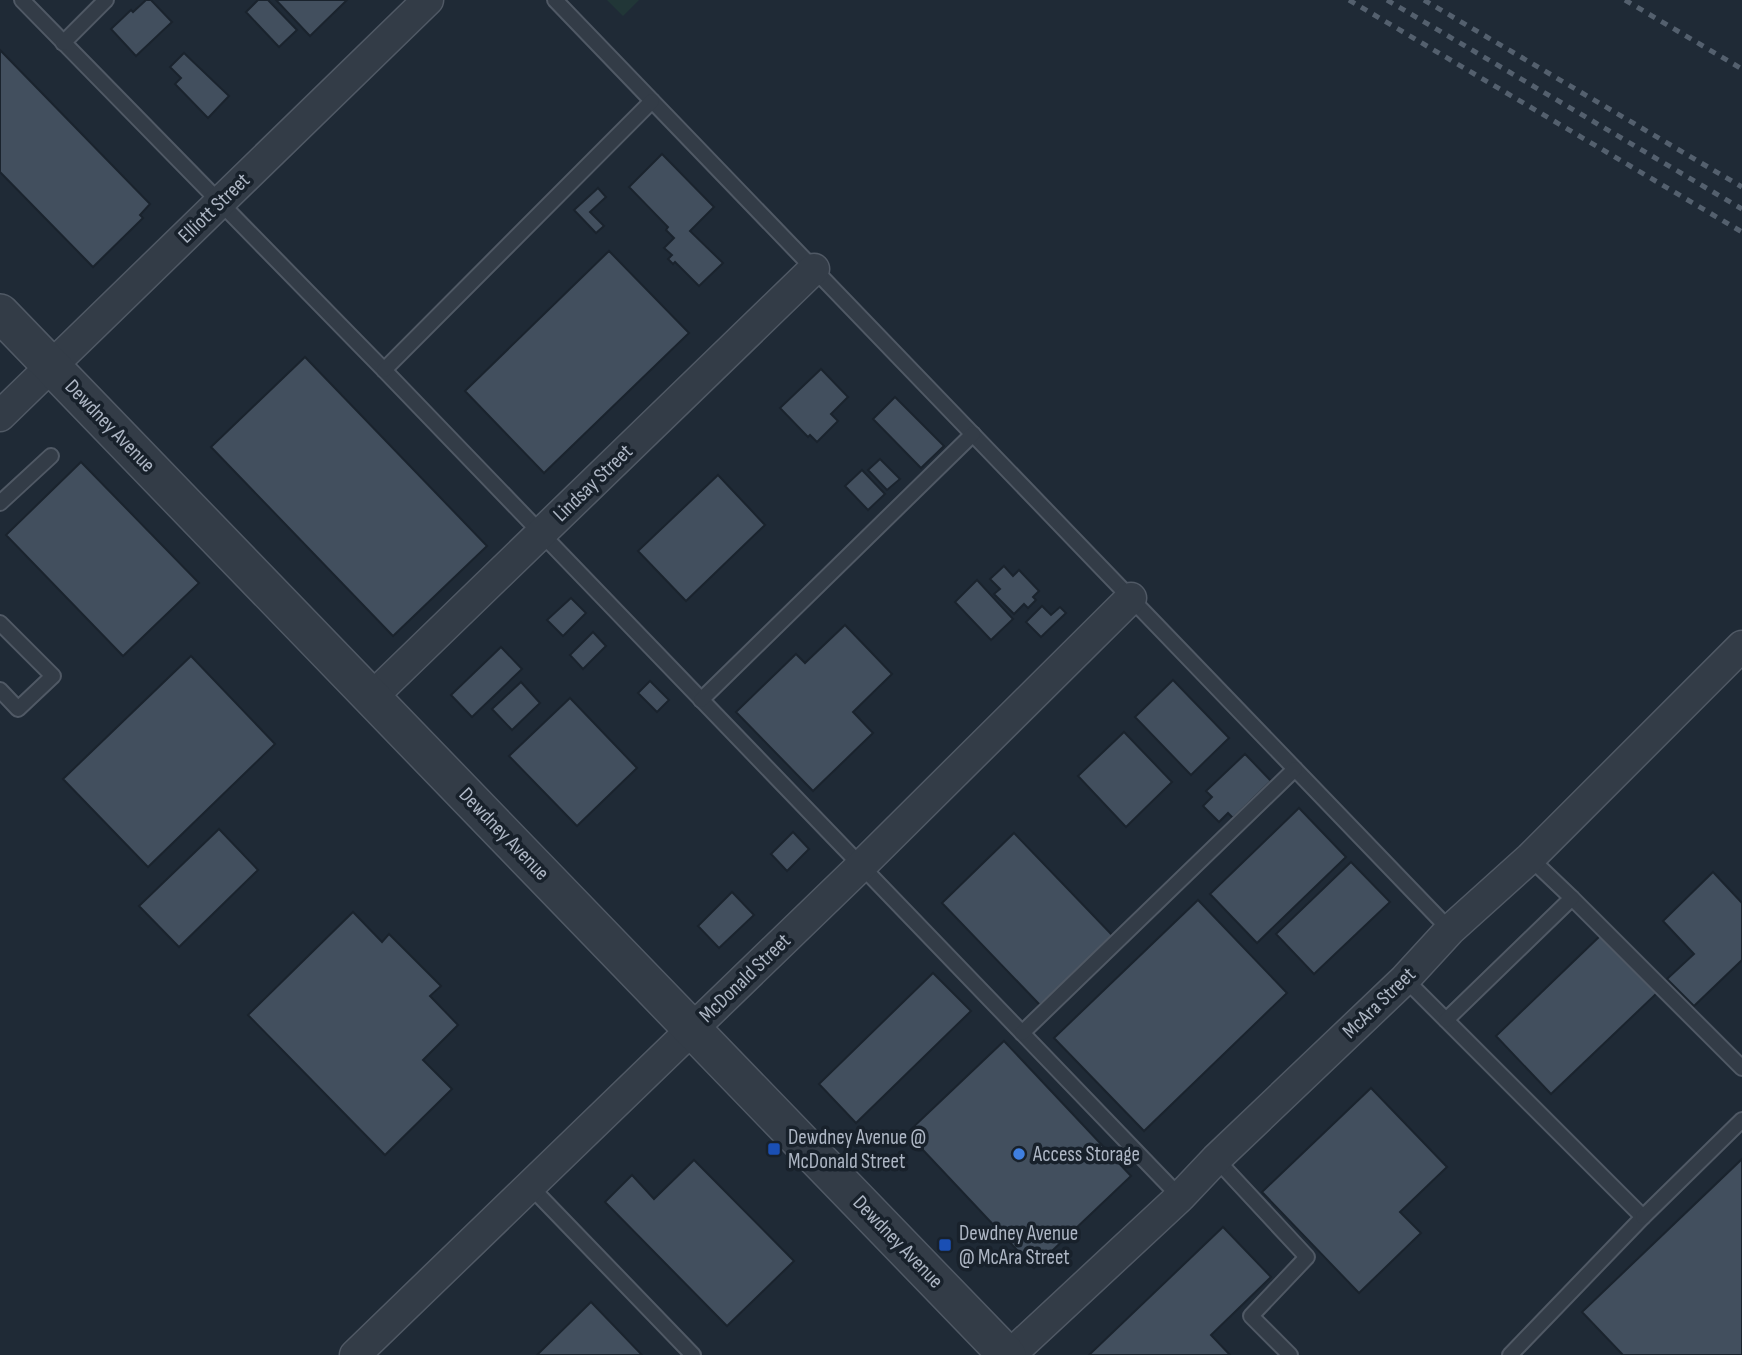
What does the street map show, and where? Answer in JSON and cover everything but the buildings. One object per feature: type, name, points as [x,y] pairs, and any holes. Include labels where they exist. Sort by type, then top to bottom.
[{"type":"street","name":"Elliott Street","points":[[0,416],[428,0]]},
{"type":"street","name":"Lindsay Street","points":[[372,697],[814,269]]},
{"type":"street","name":"Dewdney Avenue","points":[[0,313],[1008,1355]]},
{"type":"street","name":"McDonald Street","points":[[355,1355],[862,865],[1131,598]]},
{"type":"street","name":"McAra Street","points":[[1008,1355],[1180,1197],[1216,1159],[1405,979],[1450,930],[1530,858],[1742,646]]},
{"type":"lane","points":[[22,0],[384,370],[1180,1197]]},
{"type":"lane","points":[[63,43],[106,0]]},
{"type":"lane","points":[[555,0],[1450,930]]},
{"type":"lane","points":[[384,370],[652,101]]},
{"type":"lane","points":[[701,700],[973,435]]},
{"type":"lane","points":[[0,503],[51,456]]},
{"type":"lane","points":[[0,623],[53,676],[18,709],[1,693]]},
{"type":"lane","points":[[1022,1033],[1295,769]]},
{"type":"lane","points":[[1530,858],[1742,1068]]},
{"type":"lane","points":[[1446,1020],[1572,898]]},
{"type":"lane","points":[[1405,979],[1643,1217]]},
{"type":"lane","points":[[1510,1355],[1643,1217],[1742,1120]]},
{"type":"lane","points":[[1216,1159],[1307,1257],[1251,1316],[1290,1355]]},
{"type":"lane","points":[[530,1186],[687,1353]]},
{"type":"green space","points":[[607,0],[639,0],[623,16]]},
{"type":"railway","points":[[1349,0],[1742,232]]},
{"type":"railway","points":[[1387,0],[1742,209]]},
{"type":"railway","points":[[1424,0],[1742,187]]},
{"type":"railway","points":[[1625,0],[1742,69]]},
{"type":"place","name":"Dewdney Avenue @ McDonald Street","points":[[774,1149]]},
{"type":"place","name":"Access Storage","points":[[1019,1154]]},
{"type":"place","name":"Dewdney Avenue @ McAra Street","points":[[945,1245]]}]
